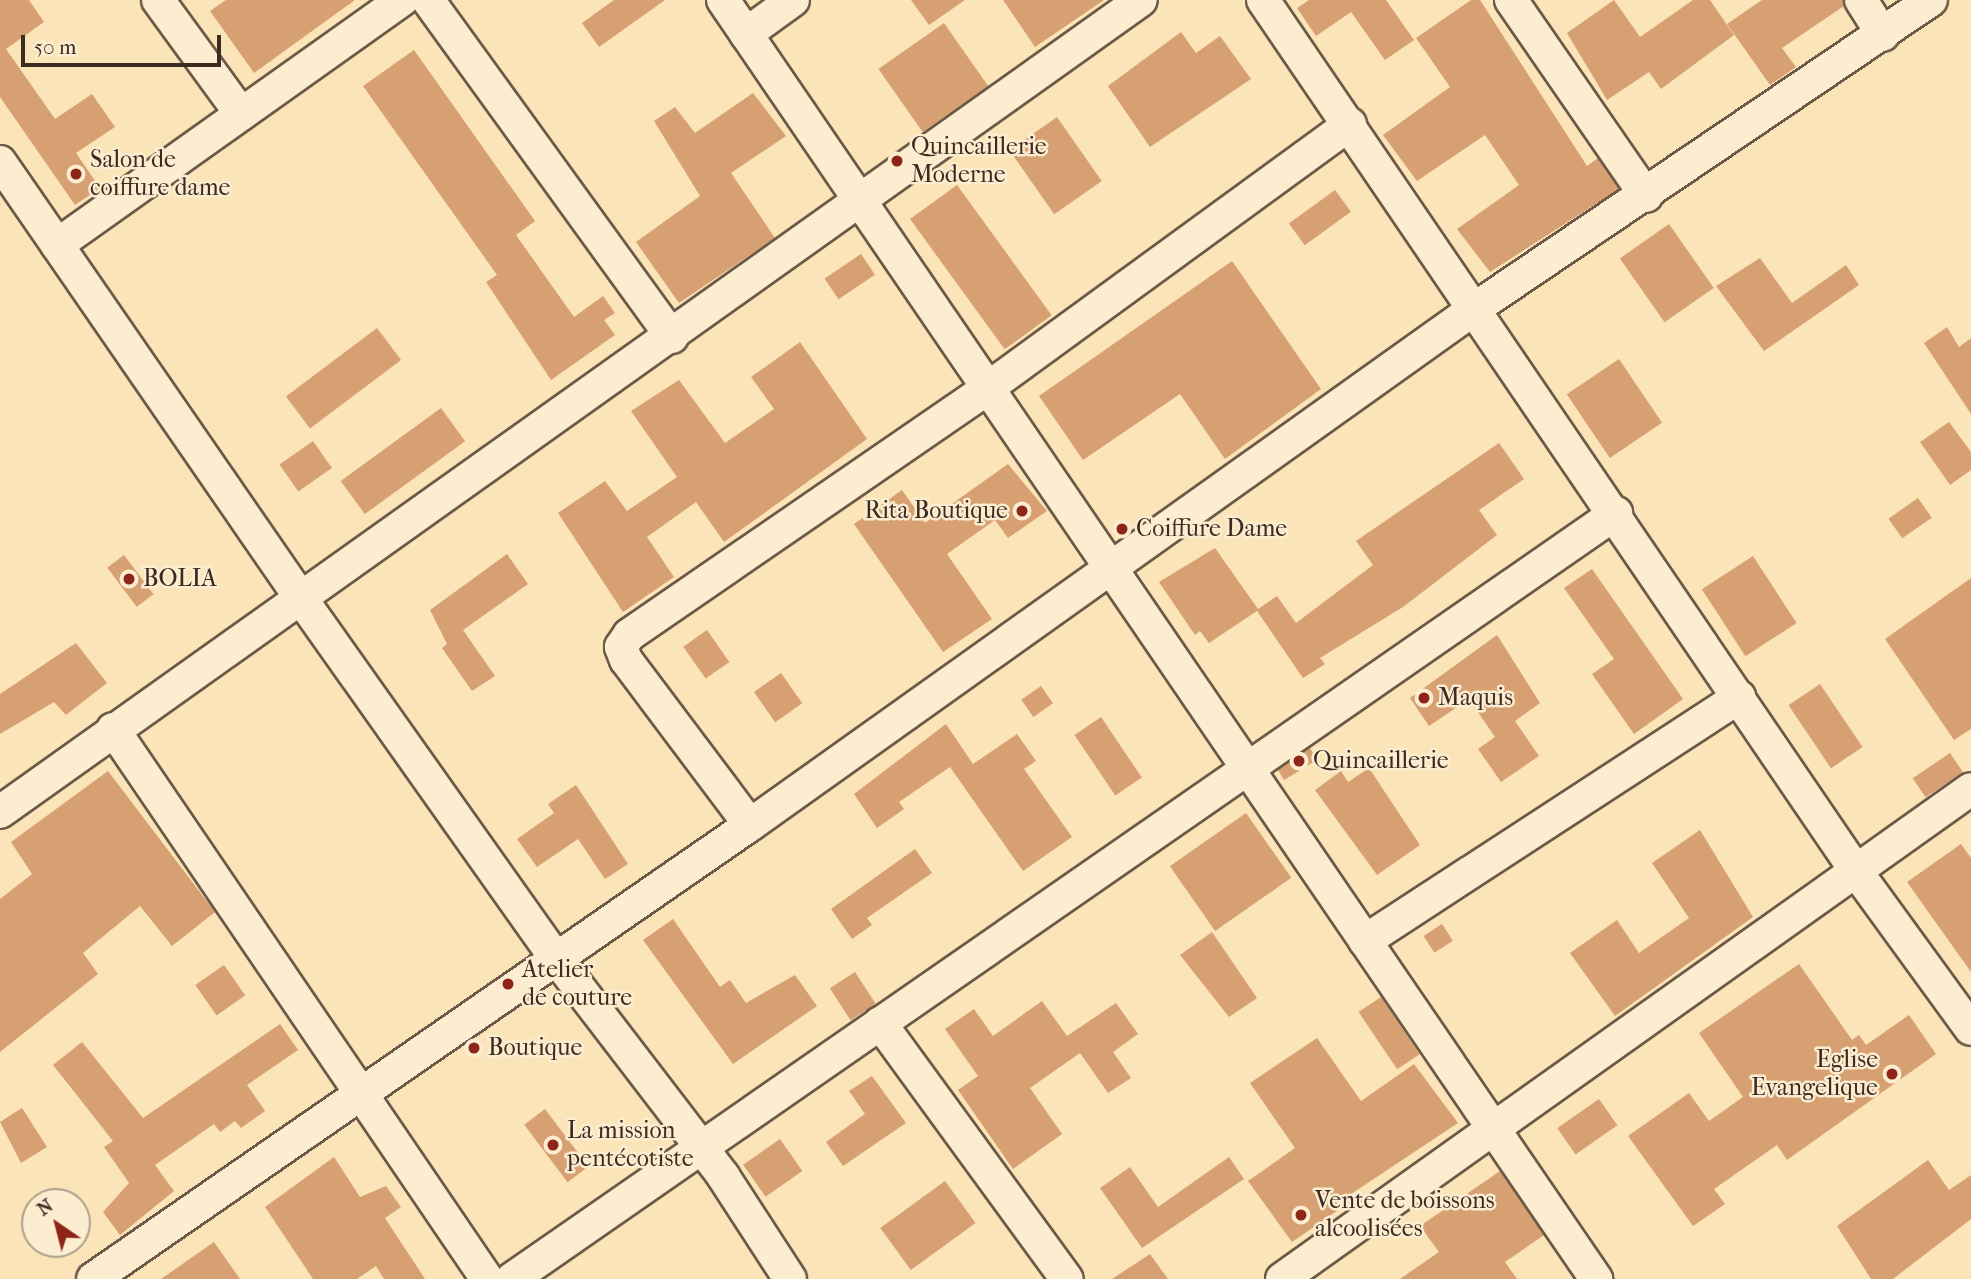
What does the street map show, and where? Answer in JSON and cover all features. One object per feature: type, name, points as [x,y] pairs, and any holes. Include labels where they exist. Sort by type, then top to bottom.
[{"type":"street","points":[[158,0],[241,114]]},
{"type":"street","points":[[57,245],[402,0]]},
{"type":"street","points":[[428,0],[672,337]]},
{"type":"street","points":[[723,0],[1596,1279]]},
{"type":"street","points":[[746,34],[793,0]]},
{"type":"street","points":[[0,812],[300,597],[862,204],[1141,0]]},
{"type":"street","points":[[1263,0],[1477,307],[1856,871],[1971,1029]]},
{"type":"street","points":[[1511,0],[1646,196]]},
{"type":"street","points":[[1861,0],[1883,35]]},
{"type":"street","points":[[93,1279],[358,1090],[750,825],[1108,565],[1477,307],[1646,196],[1931,0]]},
{"type":"street","points":[[750,825],[621,647],[629,635],[988,388],[1350,124]]},
{"type":"street","points":[[0,162],[300,597],[556,958],[702,1147],[790,1279]]},
{"type":"street","points":[[512,1279],[1616,513]]},
{"type":"street","points":[[1365,941],[1739,697]]},
{"type":"street","points":[[113,729],[487,1279]]},
{"type":"street","points":[[1282,1279],[1496,1133],[1971,789]]},
{"type":"street","points":[[880,1023],[1067,1279]]},
{"type":"building","points":[[0,0],[29,0],[44,22],[6,49],[55,119],[92,94],[115,127],[76,153],[100,188],[75,205],[0,97]]},
{"type":"building","points":[[226,0],[355,0],[254,73],[210,11]]},
{"type":"building","points":[[614,0],[665,0],[599,47],[582,23]]},
{"type":"building","points":[[911,0],[965,0],[929,25]]},
{"type":"building","points":[[1003,0],[1104,0],[1035,47]]},
{"type":"building","points":[[1309,0],[1386,0],[1414,40],[1385,60],[1351,12],[1316,36],[1297,8]]},
{"type":"building","points":[[1471,0],[1480,0],[1587,166],[1598,158],[1619,189],[1490,272],[1457,229],[1519,185],[1485,135],[1417,181],[1383,135],[1450,87],[1416,38]]},
{"type":"building","points":[[1614,0],[1640,37],[1693,0],[1710,0],[1734,35],[1661,89],[1649,72],[1607,100],[1567,33]]},
{"type":"building","points":[[1762,0],[1843,0],[1844,6],[1782,48],[1796,67],[1770,85],[1727,24]]},
{"type":"building","points":[[944,23],[988,86],[923,132],[878,69]]},
{"type":"building","points":[[1181,32],[1196,53],[1220,36],[1251,79],[1150,147],[1108,86]]},
{"type":"building","points":[[414,50],[535,221],[516,235],[574,317],[603,296],[615,313],[604,320],[615,335],[551,380],[486,282],[497,275],[363,86]]},
{"type":"building","points":[[753,93],[786,136],[731,173],[775,238],[679,303],[636,242],[700,196],[654,121],[675,107],[695,133]]},
{"type":"building","points":[[1057,117],[1102,181],[1054,214],[1009,150]]},
{"type":"building","points":[[957,185],[1052,315],[1005,349],[910,219]]},
{"type":"building","points":[[1335,190],[1351,212],[1305,245],[1289,224]]},
{"type":"building","points":[[1669,224],[1714,288],[1665,322],[1620,258]]},
{"type":"building","points":[[861,254],[875,275],[839,299],[825,279]]},
{"type":"building","points":[[1760,258],[1792,303],[1846,265],[1859,285],[1764,351],[1716,286]]},
{"type":"building","points":[[1232,261],[1321,389],[1225,459],[1180,394],[1083,460],[1039,396]]},
{"type":"building","points":[[1947,327],[1959,347],[1971,338],[1971,414],[1924,343]]},
{"type":"building","points":[[377,328],[401,360],[310,429],[286,397]]},
{"type":"building","points":[[800,342],[867,439],[724,542],[696,502],[647,537],[674,577],[623,612],[558,513],[605,481],[627,511],[677,477],[631,411],[679,380],[725,443],[774,409],[751,377]]},
{"type":"building","points":[[1619,359],[1662,423],[1610,458],[1567,394]]},
{"type":"building","points":[[441,408],[465,441],[365,514],[341,481]]},
{"type":"building","points":[[1949,422],[1971,452],[1971,470],[1950,485],[1920,442]]},
{"type":"building","points":[[313,441],[332,468],[298,492],[279,465]]},
{"type":"building","points":[[1499,443],[1524,479],[1479,510],[1497,535],[1403,607],[1320,658],[1325,664],[1303,678],[1257,611],[1209,643],[1200,631],[1195,635],[1159,582],[1215,548],[1258,609],[1277,596],[1296,623],[1373,565],[1356,541]]},
{"type":"building","points":[[1008,464],[1047,511],[1008,538],[995,520],[947,554],[992,619],[943,652],[854,524],[902,490],[925,523]]},
{"type":"building","points":[[1918,498],[1932,518],[1902,538],[1889,519]]},
{"type":"building","points":[[507,554],[528,584],[463,630],[495,676],[472,691],[442,648],[447,644],[430,610]]},
{"type":"building","points":[[124,555],[153,594],[137,607],[107,568]]},
{"type":"building","points":[[1753,556],[1797,623],[1745,656],[1702,589]]},
{"type":"building","points":[[1592,569],[1683,699],[1634,734],[1592,674],[1614,659],[1564,588]]},
{"type":"building","points":[[1971,578],[1971,729],[1954,740],[1885,639]]},
{"type":"building","points":[[707,630],[729,662],[706,679],[683,647]]},
{"type":"building","points":[[1497,635],[1540,703],[1515,721],[1539,756],[1501,782],[1478,749],[1495,737],[1469,699],[1429,726],[1410,698]]},
{"type":"building","points":[[76,643],[107,683],[66,715],[54,702],[0,734],[0,694]]},
{"type":"building","points":[[781,673],[802,703],[775,722],[754,692]]},
{"type":"building","points":[[1820,684],[1862,747],[1831,768],[1788,705]]},
{"type":"building","points":[[1041,686],[1053,703],[1033,717],[1021,700]]},
{"type":"building","points":[[1101,717],[1142,778],[1115,795],[1074,735]]},
{"type":"building","points":[[946,724],[973,764],[1017,734],[1036,761],[1024,769],[1072,837],[1023,871],[950,767],[899,802],[904,809],[877,828],[854,794]]},
{"type":"building","points":[[1310,748],[1317,760],[1284,780],[1278,770]]},
{"type":"building","points":[[1950,753],[1963,772],[1926,797],[1913,778]]},
{"type":"building","points":[[1369,768],[1420,845],[1377,875],[1315,790],[1341,771],[1348,782]]},
{"type":"building","points":[[108,771],[215,912],[172,946],[140,906],[83,953],[98,974],[0,1052],[0,899],[32,874],[11,842]]},
{"type":"building","points":[[576,785],[628,864],[605,879],[578,839],[537,867],[517,839],[554,813],[548,804]]},
{"type":"building","points":[[1246,813],[1291,878],[1215,931],[1170,866]]},
{"type":"building","points":[[1700,830],[1753,917],[1615,1016],[1570,953],[1617,920],[1639,953],[1689,918],[1652,863]]},
{"type":"building","points":[[1961,844],[1971,858],[1971,972],[1907,882]]},
{"type":"building","points":[[915,849],[932,873],[867,918],[872,925],[852,939],[831,909]]},
{"type":"building","points":[[673,919],[720,987],[730,980],[746,1003],[795,975],[817,1006],[733,1064],[643,940]]},
{"type":"building","points":[[1442,924],[1453,941],[1434,953],[1424,936]]},
{"type":"building","points":[[1212,932],[1257,998],[1229,1017],[1180,955]]},
{"type":"building","points":[[1799,964],[1852,1040],[1859,1035],[1866,1045],[1909,1015],[1936,1054],[1787,1160],[1777,1145],[1714,1189],[1725,1204],[1693,1226],[1628,1136],[1689,1093],[1709,1121],[1743,1097],[1699,1033]]},
{"type":"building","points":[[224,965],[245,995],[217,1015],[195,985]]},
{"type":"building","points":[[855,972],[876,1004],[851,1020],[830,988]]},
{"type":"building","points":[[1381,997],[1420,1054],[1397,1069],[1359,1012]]},
{"type":"building","points":[[1042,1001],[1067,1036],[1116,1003],[1138,1034],[1113,1052],[1131,1078],[1108,1093],[1080,1053],[1030,1088],[1062,1134],[1013,1169],[958,1090],[978,1076],[945,1029],[974,1009],[993,1036]]},
{"type":"building","points":[[280,1024],[298,1050],[247,1085],[265,1111],[241,1128],[235,1121],[220,1132],[214,1124],[155,1165],[174,1191],[120,1235],[103,1212],[129,1183],[104,1147],[113,1141],[53,1065],[82,1042],[143,1118]]},
{"type":"building","points":[[1317,1038],[1361,1101],[1414,1064],[1458,1123],[1333,1206],[1337,1211],[1292,1242],[1248,1181],[1295,1148],[1250,1083]]},
{"type":"building","points":[[872,1076],[906,1123],[843,1166],[826,1142],[865,1114],[849,1091]]},
{"type":"building","points":[[1599,1099],[1617,1125],[1576,1154],[1557,1128]]},
{"type":"building","points":[[22,1108],[47,1147],[21,1163],[0,1122]]},
{"type":"building","points":[[545,1109],[588,1167],[568,1182],[524,1125]]},
{"type":"building","points":[[780,1139],[802,1171],[766,1197],[743,1165]]},
{"type":"building","points":[[334,1157],[360,1197],[386,1186],[401,1207],[385,1218],[425,1279],[384,1279],[376,1266],[357,1279],[313,1279],[265,1207]]},
{"type":"building","points":[[1229,1157],[1244,1179],[1142,1248],[1100,1188],[1130,1167],[1158,1207]]},
{"type":"building","points":[[1928,1160],[1949,1190],[1971,1175],[1971,1219],[1893,1279],[1871,1279],[1837,1226]]},
{"type":"building","points":[[1500,1171],[1544,1235],[1505,1262],[1517,1279],[1400,1279],[1439,1252],[1420,1226]]},
{"type":"building","points":[[945,1181],[976,1223],[911,1270],[880,1228]]},
{"type":"building","points":[[214,1242],[240,1279],[161,1279]]},
{"type":"building","points":[[1150,1254],[1168,1279],[1112,1279]]},
{"type":"place","name":"Quincaillerie Moderne","points":[[897,161]]},
{"type":"place","name":"Salon de coiffure dame","points":[[76,174]]},
{"type":"place","name":"Rita Boutique","points":[[1022,511]]},
{"type":"place","name":"Coiffure Dame","points":[[1122,529]]},
{"type":"place","name":"BOLIA","points":[[129,579]]},
{"type":"place","name":"Maquis","points":[[1424,698]]},
{"type":"place","name":"Quincaillerie","points":[[1299,761]]},
{"type":"place","name":"Atelier de couture","points":[[508,984]]},
{"type":"place","name":"Boutique","points":[[474,1048]]},
{"type":"place","name":"Eglise Evangelique","points":[[1892,1074]]},
{"type":"place","name":"La mission pentécotiste","points":[[553,1145]]},
{"type":"place","name":"Vente de boissons alcoolisées","points":[[1301,1215]]}]
